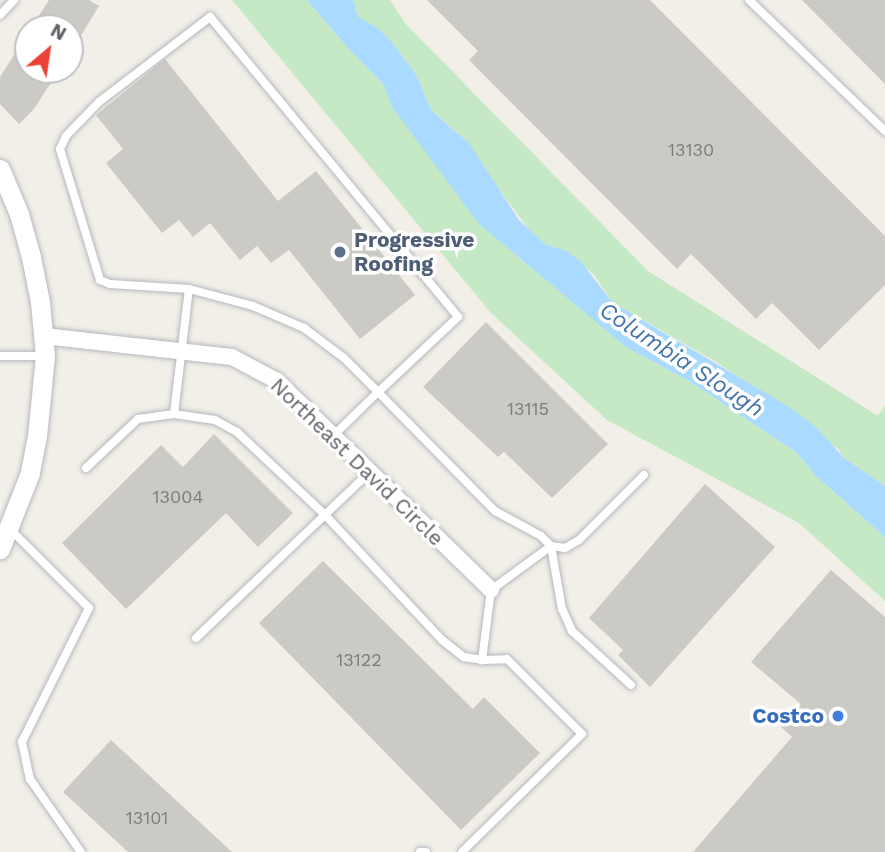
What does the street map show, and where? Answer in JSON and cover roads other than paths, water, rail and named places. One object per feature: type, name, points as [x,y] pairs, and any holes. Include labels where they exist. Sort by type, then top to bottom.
[{"type":"street","points":[[0,549],[10,529],[35,448],[45,356],[31,257],[19,214],[1,172]]},
{"type":"street","name":"Northeast David Circle","points":[[44,336],[232,357],[277,381],[491,590]]},
{"type":"lane","points":[[0,15],[14,0]]},
{"type":"lane","points":[[748,0],[885,131]]},
{"type":"lane","points":[[334,435],[378,392],[458,317],[210,17],[99,102],[66,136],[60,149],[100,280],[110,284],[189,289],[253,306],[304,328],[344,358],[378,392],[495,511],[541,536],[551,546],[562,609],[572,631],[631,685]]},
{"type":"lane","points":[[174,414],[189,289]]},
{"type":"lane","points":[[0,356],[45,356]]},
{"type":"lane","points":[[86,468],[138,419],[174,414],[215,420],[237,432],[326,516],[442,640],[464,657],[482,660],[507,659],[582,734],[462,852]]},
{"type":"lane","points":[[196,638],[371,471]]},
{"type":"lane","points":[[482,660],[491,590],[551,546],[565,548],[579,540],[644,475]]},
{"type":"lane","points":[[10,529],[89,608],[22,742],[30,779],[81,852]]},
{"type":"lane","points":[[420,852],[426,852]]},
{"type":"water","name":"Columbia Slough","points":[[307,0],[353,0],[358,17],[378,28],[415,73],[432,111],[469,143],[519,220],[545,244],[567,251],[582,263],[612,302],[786,405],[816,427],[844,458],[885,486],[885,537],[816,476],[797,453],[691,382],[626,347],[479,224],[392,107],[384,85]]},
{"type":"place","name":"Progressive Roofing","points":[[340,252]]},
{"type":"place","name":"Costco","points":[[838,716]]}]
